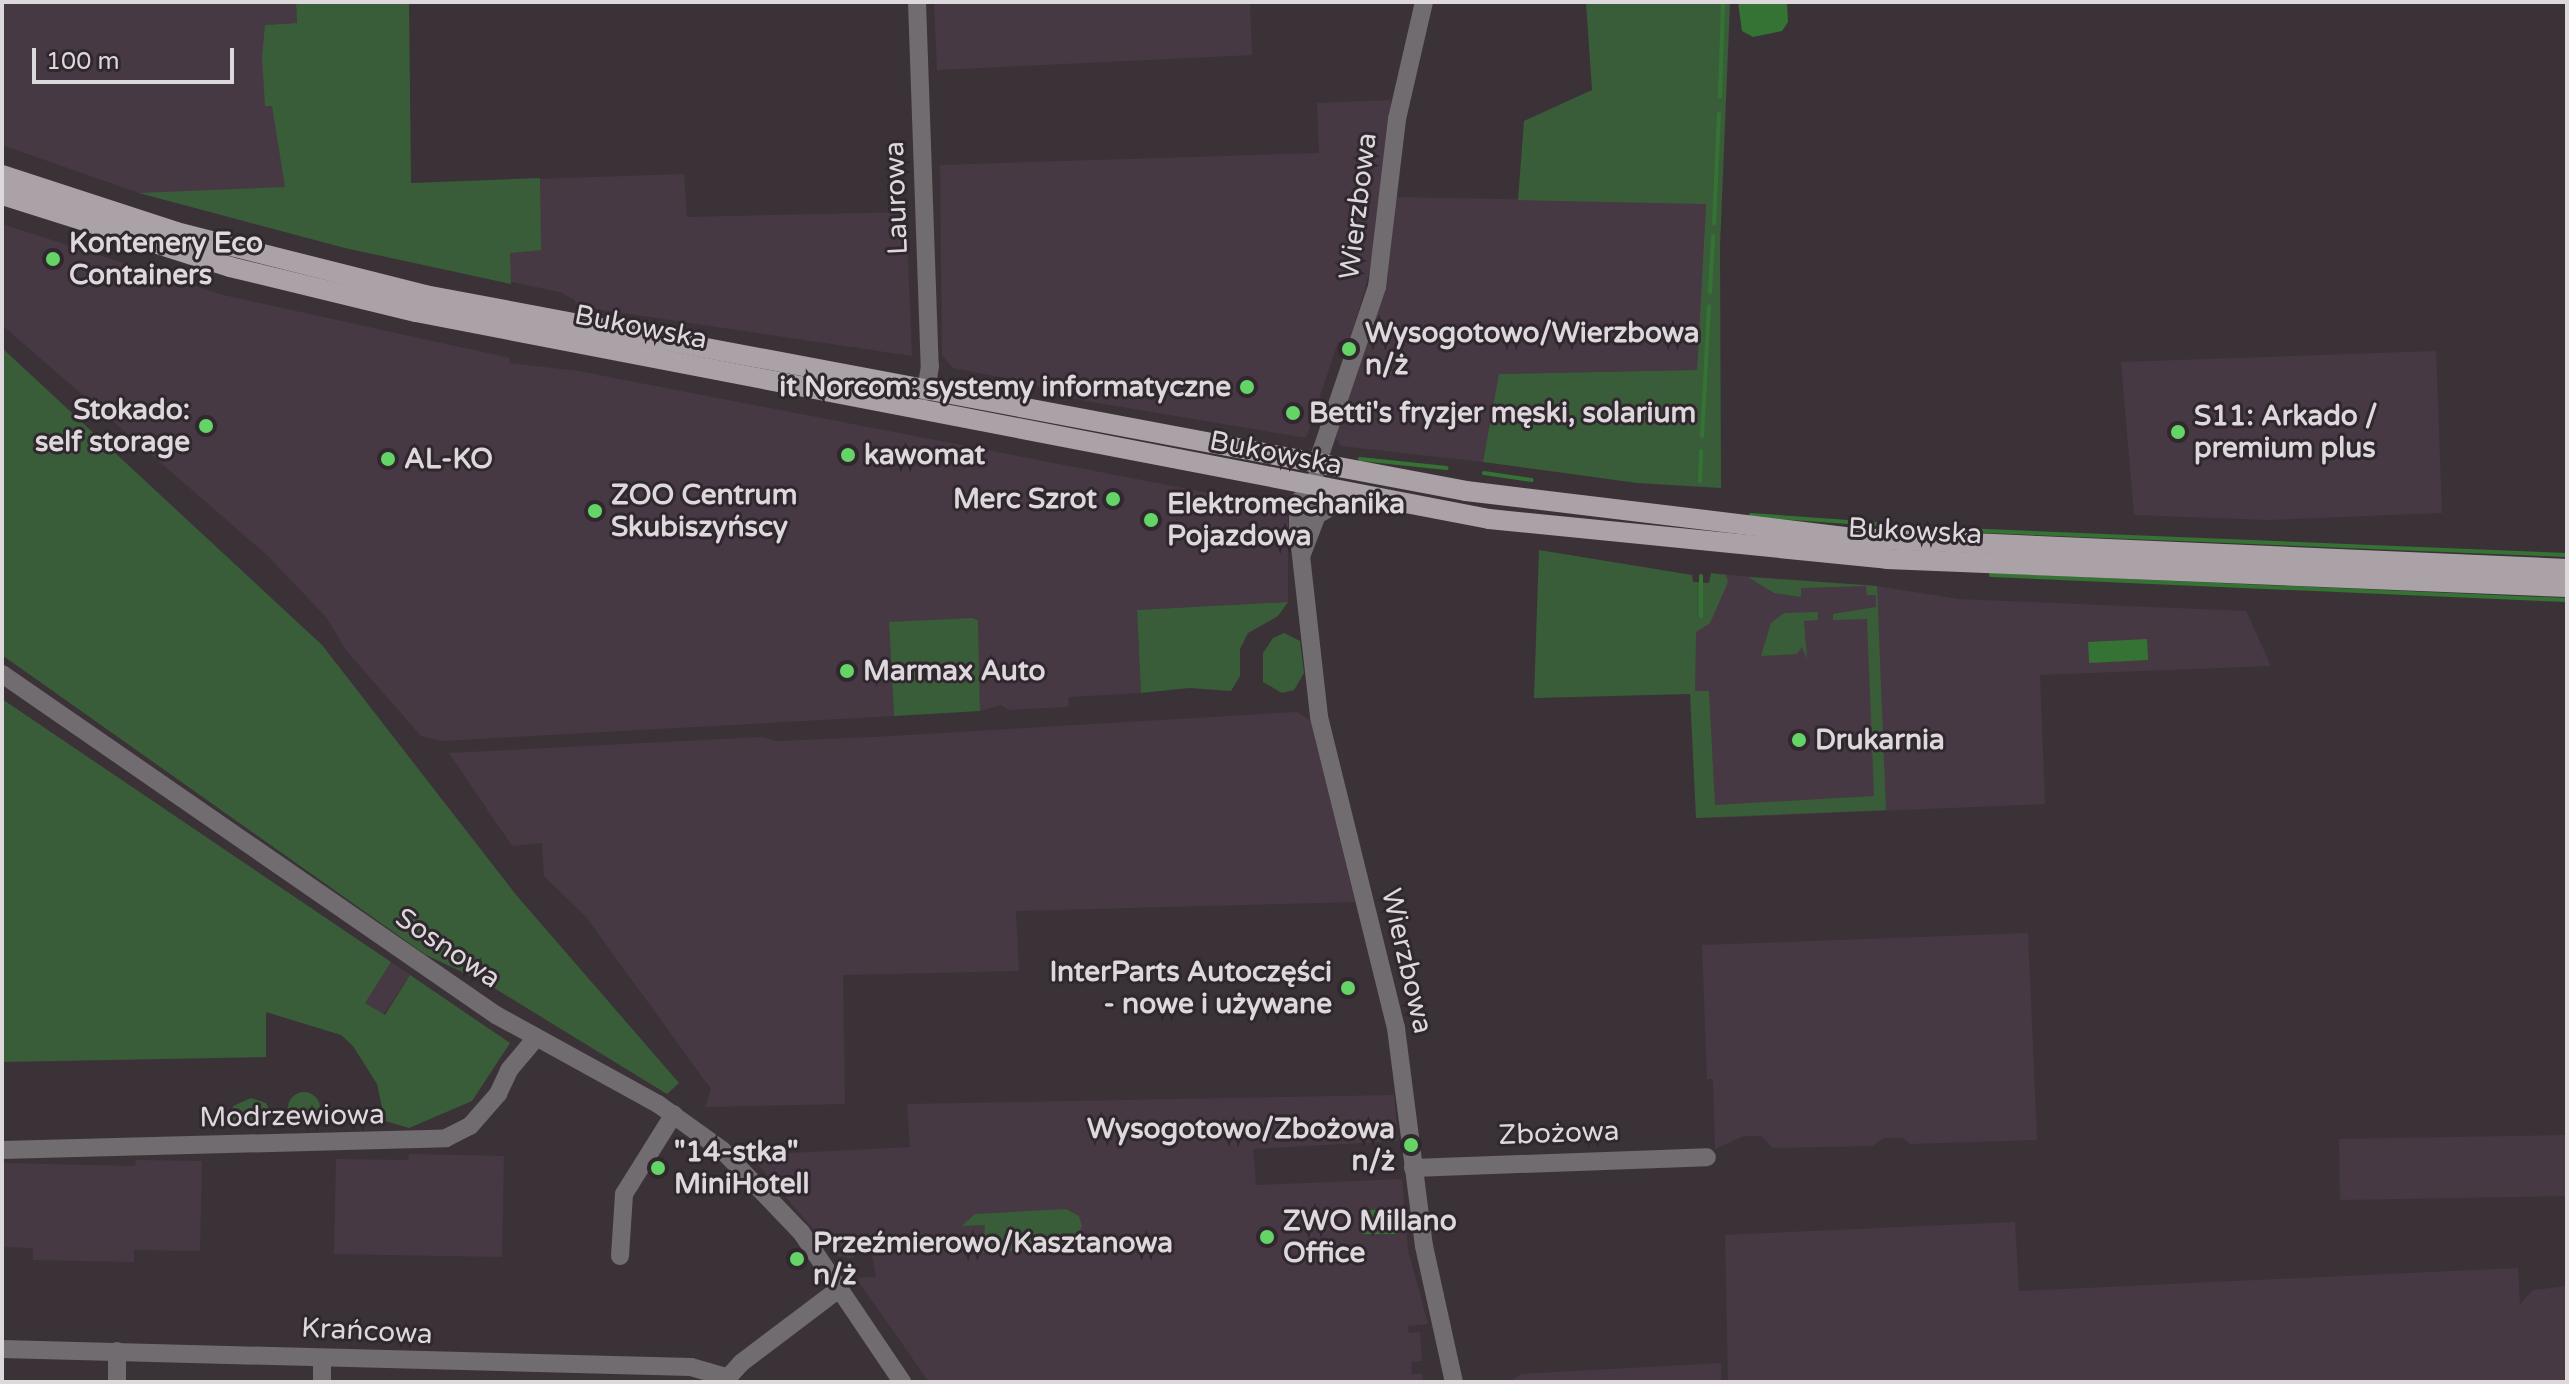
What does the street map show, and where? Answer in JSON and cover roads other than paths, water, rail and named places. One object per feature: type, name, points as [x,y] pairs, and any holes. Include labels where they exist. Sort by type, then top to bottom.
[{"type":"main road","name":"Bukowska","points":[[2,175],[176,232],[351,279],[926,392],[1530,500],[1829,536],[2567,569]]},
{"type":"main road","name":"Bukowska","points":[[2,195],[184,254],[371,302],[1313,488],[1528,524],[1887,559],[2567,587]]},
{"type":"street","name":"Laurowa","points":[[917,2],[930,366],[926,392]]},
{"type":"street","name":"Wierzbowa","points":[[1301,554],[1317,515],[1313,488],[1317,464],[1316,438],[1332,413],[1381,270],[1397,119],[1424,2]]},
{"type":"street","name":"Wierzbowa","points":[[1313,488],[1298,502],[1319,717],[1396,1028],[1424,1246],[1454,1382]]},
{"type":"street","points":[[1317,515],[1351,495]]},
{"type":"street","name":"Sosnowa","points":[[2,674],[535,1039],[585,1061],[674,1114],[732,1158],[786,1213],[902,1382]]},
{"type":"street","name":"Modrzewiowa","points":[[2,1150],[446,1138],[470,1126],[498,1094],[509,1070],[535,1039]]},
{"type":"street","points":[[620,1256],[624,1194],[674,1114]]},
{"type":"street","name":"Zbożowa","points":[[1413,1168],[1707,1157]]},
{"type":"street","points":[[726,1380],[839,1289]]},
{"type":"street","name":"Krańcowa","points":[[2,1349],[691,1367],[726,1380]]},
{"type":"street","points":[[117,1351],[117,1382]]},
{"type":"street","points":[[322,1359],[322,1382]]},
{"type":"waterway","points":[[1720,97],[1723,2]]},
{"type":"waterway","points":[[1714,223],[1719,114]]},
{"type":"waterway","points":[[1710,292],[1713,236]]},
{"type":"waterway","points":[[1702,436],[1709,306]]},
{"type":"waterway","points":[[1700,481],[1701,451]]},
{"type":"waterway","points":[[1360,459],[1447,468]]},
{"type":"waterway","points":[[1484,473],[1531,480]]},
{"type":"waterway","points":[[1751,515],[1962,530],[2567,555]]},
{"type":"waterway","points":[[1991,575],[2567,600]]},
{"type":"waterway","points":[[1701,576],[1701,616]]},
{"type":"place","name":"Kontenery Eco Containers","points":[[53,259]]},
{"type":"place","name":"Wysogotowo/Wierzbowa n/ż","points":[[1349,349]]},
{"type":"place","name":"it Norcom: systemy informatyczne","points":[[1247,387]]},
{"type":"place","name":"Betti's fryzjer męski, solarium","points":[[1293,413]]},
{"type":"place","name":"Stokado: self storage","points":[[206,426]]},
{"type":"place","name":"S11: Arkado / premium plus","points":[[2178,432]]},
{"type":"place","name":"kawomat","points":[[848,455]]},
{"type":"place","name":"AL-KO","points":[[388,459]]},
{"type":"place","name":"Merc Szrot","points":[[1113,499]]},
{"type":"place","name":"ZOO Centrum Skubiszyńscy","points":[[595,511]]},
{"type":"place","name":"Elektromechanika Pojazdowa","points":[[1151,520]]},
{"type":"place","name":"Marmax Auto","points":[[847,671]]},
{"type":"place","name":"Drukarnia","points":[[1799,740]]},
{"type":"place","name":"InterParts Autoczęści - nowe i używane","points":[[1348,988]]},
{"type":"place","name":"Wysogotowo/Zbożowa n/ż","points":[[1411,1145]]},
{"type":"place","name":"\"14-stka\" MiniHotell","points":[[658,1168]]},
{"type":"place","name":"ZWO Millano Office","points":[[1267,1237]]},
{"type":"place","name":"Przeźmierowo/Kasztanowa n/ż","points":[[797,1259]]}]
